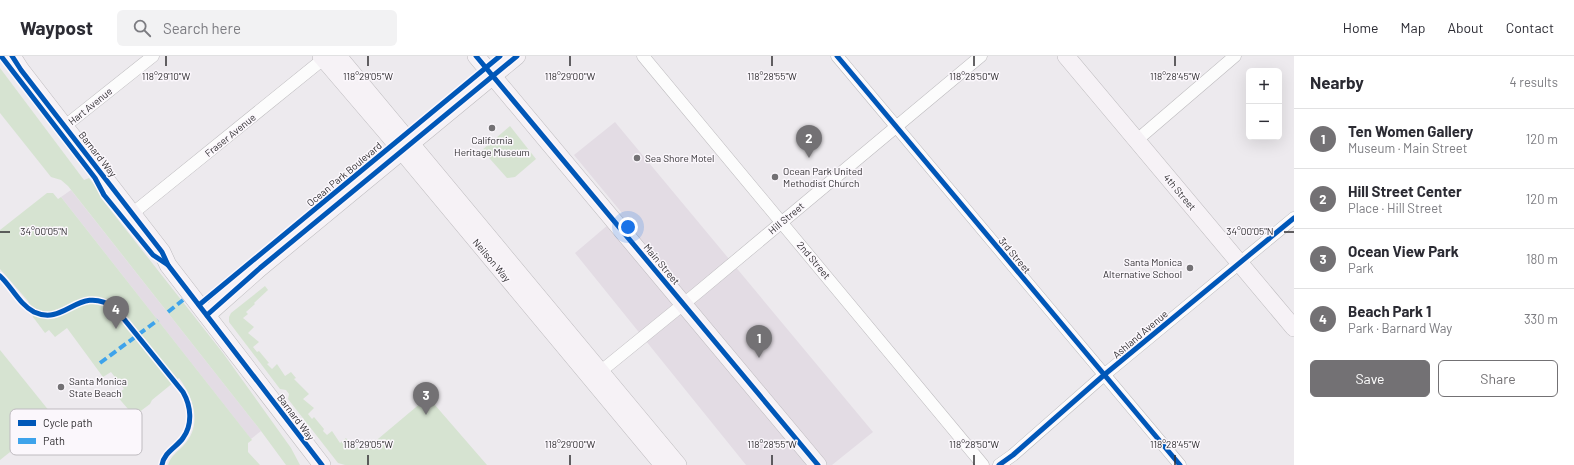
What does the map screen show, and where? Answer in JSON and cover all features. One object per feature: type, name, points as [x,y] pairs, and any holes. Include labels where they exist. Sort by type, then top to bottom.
[{"type":"street","name":"Barnard Way","points":[[1,56],[95,178],[104,194],[152,255],[168,265]]},
{"type":"street","name":"Barnard Way","points":[[12,56],[21,70],[133,213],[162,252],[168,265],[322,465]]},
{"type":"street","name":"Hart Avenue","points":[[65,126],[153,56]]},
{"type":"street","name":"Ocean Park Boulevard","points":[[203,310],[403,143],[485,67],[500,56]]},
{"type":"street","name":"Ocean Park Boulevard","points":[[485,67],[517,56]]},
{"type":"street","name":"2nd Street","points":[[643,56],[983,465]]},
{"type":"street","name":"3rd Street","points":[[837,56],[1180,465]]},
{"type":"street","name":"Hill Street","points":[[595,375],[684,304],[981,56]]},
{"type":"street","name":"4th Street","points":[[1066,56],[1294,328]]},
{"type":"street","points":[[1137,140],[1235,56]]},
{"type":"street","name":"Neilson Way","points":[[327,57],[403,143],[595,375],[663,465]]},
{"type":"street","name":"Fraser Avenue","points":[[133,213],[327,57]]},
{"type":"street","name":"Main Street","points":[[485,67],[818,465]]},
{"type":"street","name":"Ashland Avenue","points":[[999,465],[1013,455],[1104,375],[1294,218]]},
{"type":"street","name":"Neilson Way","points":[[595,375],[678,465]]},
{"type":"shaded area","points":[[615,122],[873,432],[832,465],[746,465],[575,253],[622,213],[574,155]]},
{"type":"shaded area","points":[[71,190],[261,431],[251,439],[61,197]]},
{"type":"green space","points":[[0,68],[84,180],[89,178],[96,187],[101,198],[223,353],[291,448],[300,465],[286,465],[261,431],[68,186],[61,180],[51,177],[0,113]]},
{"type":"green space","points":[[510,126],[536,159],[515,177],[507,178],[482,150]]},
{"type":"green space","points":[[47,193],[53,193],[58,199],[61,197],[252,440],[248,443],[248,452],[260,465],[168,465],[172,457],[189,438],[193,430],[194,412],[192,403],[189,394],[179,378],[142,410],[128,409],[116,395],[124,389],[111,372],[103,377],[67,328],[55,337],[49,330],[45,333],[33,317],[28,301],[0,269],[0,230]]},
{"type":"green space","points":[[265,286],[268,290],[254,303],[255,304],[246,312],[248,314],[243,318],[254,327],[248,333],[259,342],[253,347],[257,352],[259,351],[272,369],[277,364],[285,376],[291,372],[296,378],[294,379],[309,394],[303,399],[314,408],[308,414],[312,419],[314,417],[327,435],[332,431],[340,443],[346,438],[354,450],[358,447],[360,449],[369,441],[372,444],[428,397],[487,465],[345,465],[338,463],[288,399],[289,394],[286,390],[280,389],[229,322],[231,313]]},
{"type":"green space","points":[[0,350],[48,409],[10,409],[10,452],[0,460]]},
{"type":"marked path","points":[[168,312],[183,300]]},
{"type":"marked path","points":[[100,363],[158,320]]},
{"type":"cycle path","points":[[1,56],[95,178],[104,195],[153,255],[168,265]]},
{"type":"cycle path","points":[[12,56],[21,70],[162,252],[168,265],[322,465]]},
{"type":"cycle path","points":[[476,56],[818,465]]},
{"type":"cycle path","points":[[199,305],[500,56]]},
{"type":"cycle path","points":[[207,315],[260,268],[517,56]]},
{"type":"cycle path","points":[[837,56],[1180,465]]},
{"type":"cycle path","points":[[999,465],[1013,455],[1104,375],[1294,218]]},
{"type":"cycle path","points":[[0,276],[24,305],[34,312],[45,315],[55,314],[82,302],[91,300],[102,302],[115,308],[183,392],[188,403],[190,421],[186,433],[165,457],[162,465]]},
{"type":"place","name":"California Heritage Museum","points":[[492,128]]},
{"type":"place","name":"Sea Shore Motel","points":[[637,158]]},
{"type":"place","name":"Hill Street Center","points":[[809,158]]},
{"type":"place","name":"Ocean Park United Methodist Church","points":[[775,177]]},
{"type":"place","name":"Santa Monica Alternative School","points":[[1190,268]]},
{"type":"place","name":"Beach Park 1","points":[[116,329]]},
{"type":"place","name":"Ten Women Gallery","points":[[759,358]]},
{"type":"place","name":"Santa Monica State Beach","points":[[61,387]]},
{"type":"place","name":"Ocean View Park","points":[[426,415]]}]
